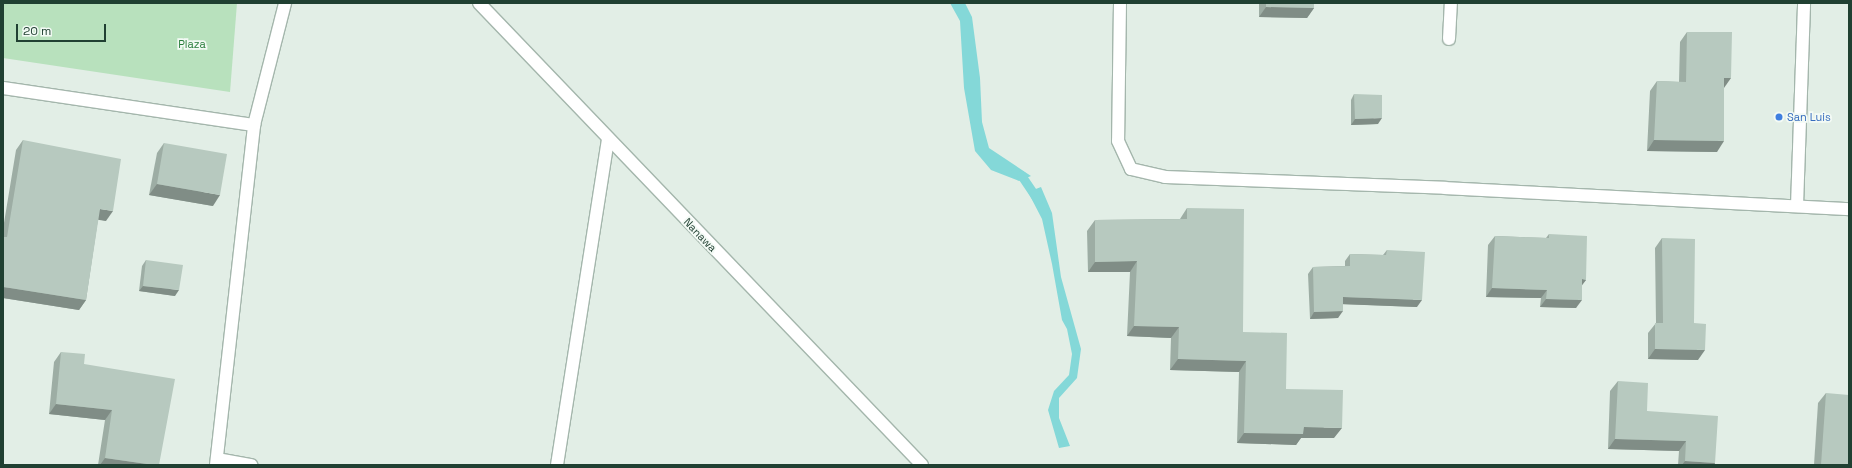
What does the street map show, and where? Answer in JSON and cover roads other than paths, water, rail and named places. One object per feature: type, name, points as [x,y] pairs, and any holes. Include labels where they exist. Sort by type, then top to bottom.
[{"type":"street","points":[[251,465],[216,462],[254,125],[285,3]]},
{"type":"street","name":"Nanawa","points":[[479,3],[918,463]]},
{"type":"street","points":[[1120,3],[1118,141],[1131,169],[1165,177],[1445,188],[1849,209]]},
{"type":"street","points":[[1449,39],[1451,3]]},
{"type":"street","points":[[1797,206],[1804,3]]},
{"type":"street","points":[[3,88],[254,125]]},
{"type":"street","points":[[558,465],[608,139]]},
{"type":"water","points":[[950,3],[965,3],[972,17],[980,78],[982,122],[989,148],[1031,176],[1019,181],[991,170],[975,151],[964,88],[960,21]]},
{"type":"water","points":[[1041,187],[1052,213],[1061,277],[1081,349],[1077,378],[1059,398],[1059,418],[1070,446],[1059,448],[1048,410],[1054,391],[1069,375],[1072,354],[1067,329],[1062,320],[1042,219],[1028,192]]},
{"type":"waterway","points":[[1015,172],[1021,175],[1038,200]]},
{"type":"place","name":"San Luis","points":[[1779,117]]},
{"type":"park label","name":"Plaza","points":[[192,44]]}]
